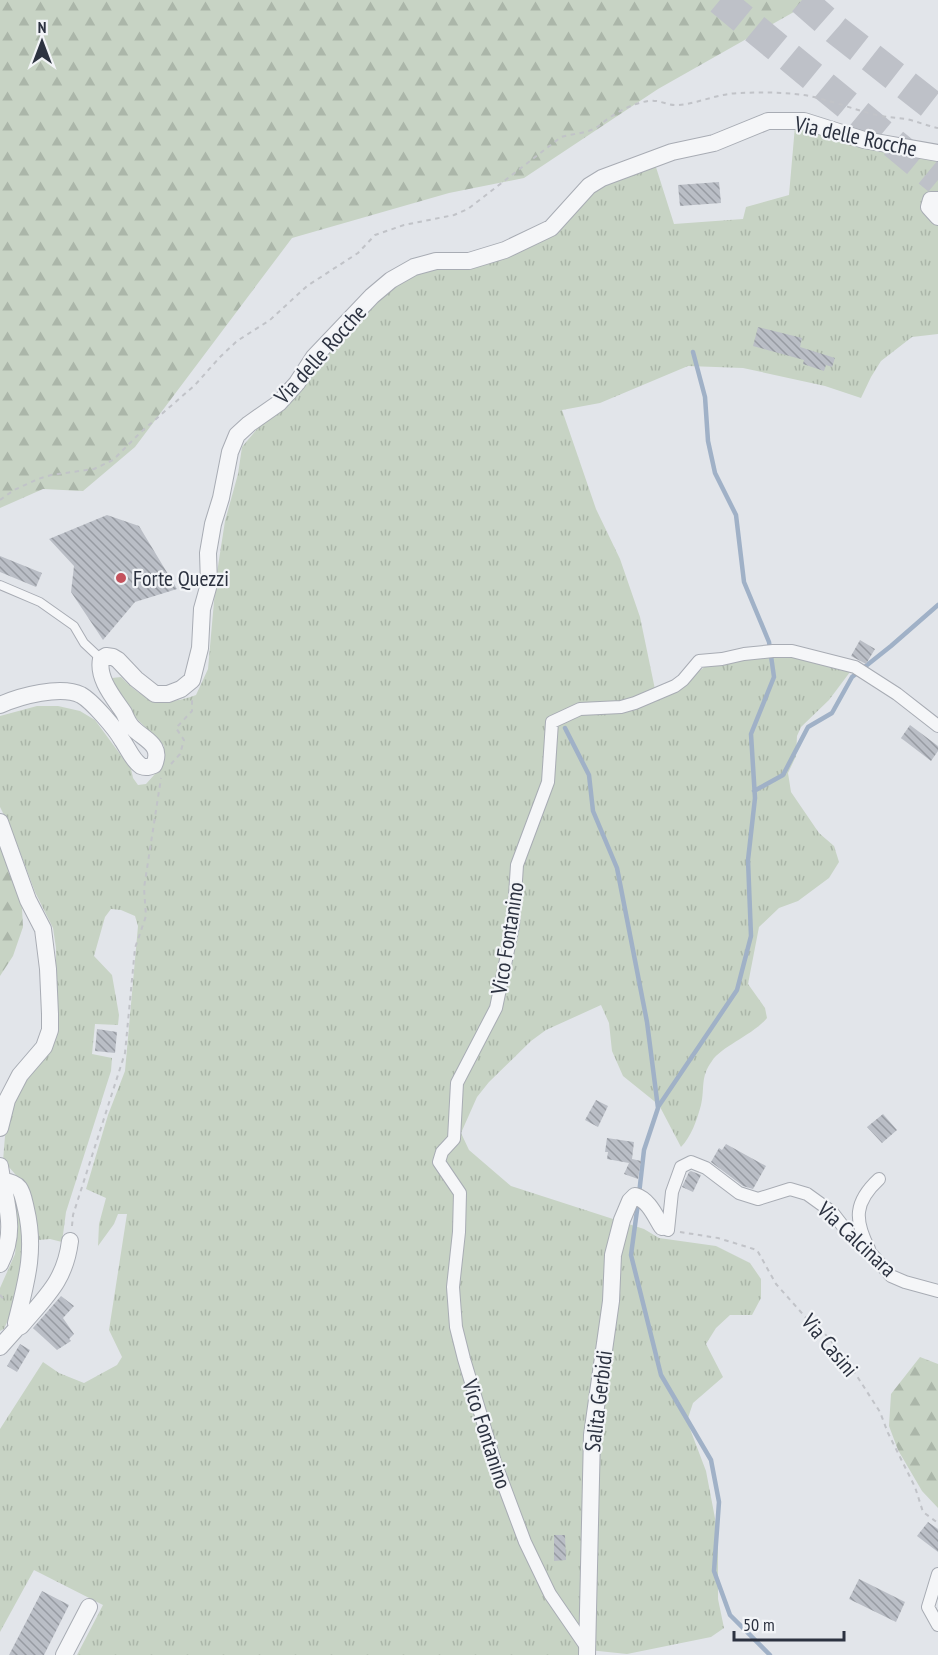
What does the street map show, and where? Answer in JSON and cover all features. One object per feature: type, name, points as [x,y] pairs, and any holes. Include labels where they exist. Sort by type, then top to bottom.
[{"type":"street","name":"Via delle Rocche","points":[[192,680],[200,648],[202,609],[208,584],[208,553],[213,524],[221,498],[230,452],[237,435],[279,403],[297,383],[314,357],[372,296],[391,280],[414,267],[436,261],[469,261],[505,250],[551,228],[589,186],[602,178],[672,152],[714,143],[768,121],[804,121],[864,140],[936,154]]},
{"type":"street","points":[[938,200],[931,200],[929,207],[938,218]]},
{"type":"street","name":"Vico Fontanino","points":[[586,1650],[550,1594],[525,1542],[495,1462],[464,1359],[456,1327],[453,1287],[459,1232],[460,1193],[440,1162],[442,1152],[454,1138],[457,1083],[496,1008],[513,926],[517,865],[548,782],[552,722],[580,709],[621,707],[645,699],[675,686],[699,661],[744,654],[792,651],[855,667],[897,694],[938,726]]},
{"type":"street","points":[[0,705],[44,692],[80,695],[115,729],[133,758],[147,768],[154,765],[157,754],[154,747],[144,735],[133,729],[108,690],[99,665],[100,659],[106,656],[118,660],[155,694],[168,694],[181,689],[192,680]]},
{"type":"street","points":[[0,822],[28,900],[43,930],[48,969],[50,1030],[44,1047],[20,1075],[8,1100],[0,1128]]},
{"type":"street","name":"Via Calcinara","points":[[665,1228],[672,1192],[681,1167],[691,1162],[706,1168],[739,1193],[758,1199],[790,1189],[807,1194],[832,1212],[852,1238],[869,1251],[891,1276],[938,1291]]},
{"type":"street","points":[[1,1173],[18,1185],[31,1234],[30,1264],[16,1328]]},
{"type":"street","points":[[0,1264],[8,1249],[10,1230],[1,1173]]},
{"type":"street","points":[[869,1251],[860,1231],[859,1210],[866,1191],[879,1179]]},
{"type":"street","name":"Salita Gerbidi","points":[[586,1650],[590,1575],[589,1498],[592,1435],[610,1301],[613,1255],[621,1220],[630,1201],[640,1199],[665,1228]]},
{"type":"street","points":[[0,1347],[16,1328],[21,1326],[58,1281],[68,1261],[70,1241]]},
{"type":"street","points":[[938,1574],[928,1607],[938,1625]]},
{"type":"street","points":[[63,1655],[89,1607]]},
{"type":"lane","points":[[0,585],[40,602],[74,626],[84,643],[100,659]]},
{"type":"path","points":[[0,500],[14,490],[38,479],[94,469],[113,460],[141,432],[195,386],[220,357],[237,342],[270,320],[307,286],[358,252],[375,235],[404,225],[454,215],[468,209],[561,137],[578,134],[600,125],[616,112],[639,103],[661,100],[669,105],[677,105],[703,101],[721,94],[792,94],[811,96],[879,116],[909,120],[938,128]]},
{"type":"path","points":[[168,766],[180,754],[184,740],[176,728],[192,711],[192,680]]},
{"type":"path","points":[[70,1241],[73,1215],[125,1053],[135,948],[146,916],[144,888],[162,772]]},
{"type":"path","name":"Via Casini","points":[[665,1228],[718,1238],[757,1250],[776,1284],[846,1359],[880,1412],[915,1487],[923,1512],[938,1523]]},
{"type":"green space","points":[[0,0],[815,0],[658,89],[524,178],[449,193],[292,238],[135,447],[83,491],[43,489],[0,508]]},
{"type":"green space","points":[[795,126],[938,161],[938,334],[912,337],[881,361],[861,398],[825,386],[743,368],[688,366],[600,403],[562,410],[596,509],[620,559],[640,617],[657,699],[671,693],[707,665],[766,655],[794,656],[850,672],[829,700],[801,727],[797,736],[796,756],[788,773],[791,792],[819,833],[834,846],[839,862],[829,878],[798,901],[779,908],[759,927],[748,984],[765,1008],[767,1018],[754,1030],[723,1050],[708,1067],[696,1122],[681,1147],[659,1105],[623,1076],[612,1051],[609,1023],[601,1005],[546,1030],[531,1041],[477,1097],[461,1133],[469,1150],[511,1186],[644,1229],[659,1238],[716,1246],[750,1263],[761,1279],[761,1298],[752,1315],[730,1315],[716,1328],[706,1344],[723,1377],[693,1403],[687,1421],[706,1471],[718,1534],[718,1599],[724,1628],[711,1637],[627,1654],[579,1649],[578,1655],[77,1655],[103,1605],[34,1570],[0,1632],[0,1429],[43,1362],[59,1373],[84,1383],[117,1365],[122,1357],[109,1330],[127,1214],[118,1214],[114,1224],[98,1246],[99,1224],[106,1198],[86,1189],[108,1115],[125,1071],[138,926],[135,916],[121,910],[111,909],[105,917],[94,956],[112,975],[119,1015],[118,1025],[95,1024],[92,1054],[112,1058],[111,1071],[66,1212],[62,1242],[50,1239],[39,1240],[30,1197],[20,1180],[3,1161],[5,1136],[14,1104],[25,1083],[53,1043],[56,948],[53,928],[35,892],[12,831],[0,807],[0,716],[37,706],[58,706],[80,711],[95,720],[131,769],[138,785],[146,784],[163,765],[164,746],[125,707],[112,678],[121,677],[138,692],[155,700],[174,701],[196,695],[208,669],[216,579],[225,521],[238,474],[242,447],[257,429],[288,403],[330,347],[395,285],[418,271],[485,263],[605,183],[655,164],[674,224],[743,219],[746,207],[789,195]]},
{"type":"green space","points":[[0,841],[22,908],[23,927],[13,956],[0,976]]},
{"type":"green space","points":[[12,1189],[26,1226],[18,1297],[4,1329],[0,1331],[0,1288],[15,1254],[18,1225]]},
{"type":"green space","points":[[920,1357],[938,1364],[938,1508],[922,1491],[898,1450],[889,1426],[891,1394]]},
{"type":"building","points":[[719,182],[721,203],[680,206],[678,185]]},
{"type":"building","points":[[758,327],[802,338],[800,347],[835,358],[832,367],[826,365],[824,371],[803,364],[804,360],[753,346]]},
{"type":"building","name":"Forte Quezzi","points":[[107,515],[139,526],[177,589],[135,602],[103,640],[71,592],[74,566],[49,539]]},
{"type":"building","points":[[0,556],[42,573],[36,587],[0,572]]},
{"type":"building","points":[[860,640],[875,649],[866,664],[851,656]]},
{"type":"building","points":[[910,725],[938,746],[938,751],[931,761],[901,738]]},
{"type":"building","points":[[97,1029],[117,1032],[115,1053],[95,1051]]},
{"type":"building","points":[[596,1100],[608,1106],[598,1127],[585,1120]]},
{"type":"building","points":[[883,1114],[897,1130],[882,1143],[867,1127]]},
{"type":"building","points":[[607,1138],[634,1142],[632,1159],[641,1161],[638,1179],[624,1174],[629,1163],[607,1159],[608,1152],[605,1152]]},
{"type":"building","points":[[726,1144],[766,1166],[753,1189],[743,1186],[711,1162],[719,1148],[722,1150]]},
{"type":"building","points":[[691,1171],[701,1175],[693,1192],[682,1187]]},
{"type":"building","points":[[61,1296],[74,1306],[63,1318],[74,1334],[69,1339],[71,1341],[57,1350],[33,1328]]},
{"type":"building","points":[[20,1344],[30,1350],[17,1372],[7,1366]]},
{"type":"building","points":[[928,1522],[938,1529],[938,1552],[917,1536]]},
{"type":"building","points":[[554,1535],[565,1535],[566,1560],[554,1561]]},
{"type":"building","points":[[859,1579],[905,1602],[896,1622],[849,1599]]},
{"type":"building","points":[[42,1591],[69,1605],[44,1655],[9,1655]]},
{"type":"waterway","points":[[658,1107],[737,990],[751,936],[748,860],[755,798],[751,734],[774,677],[769,642],[744,582],[736,515],[715,473],[708,441],[705,397],[693,352]]},
{"type":"waterway","points":[[754,791],[783,775],[808,727],[832,713],[852,677],[938,605]]},
{"type":"waterway","points":[[565,728],[589,775],[593,811],[617,868],[647,1022],[658,1108],[644,1150],[639,1194]]},
{"type":"waterway","points":[[638,1203],[631,1255],[661,1375],[711,1460],[719,1502],[714,1571],[730,1615],[770,1655]]},
{"type":"tunnel","points":[[720,0],[938,180]]},
{"type":"tunnel","points":[[802,0],[836,30],[938,110]]},
{"type":"place","name":"Forte Quezzi","points":[[121,578]]}]
